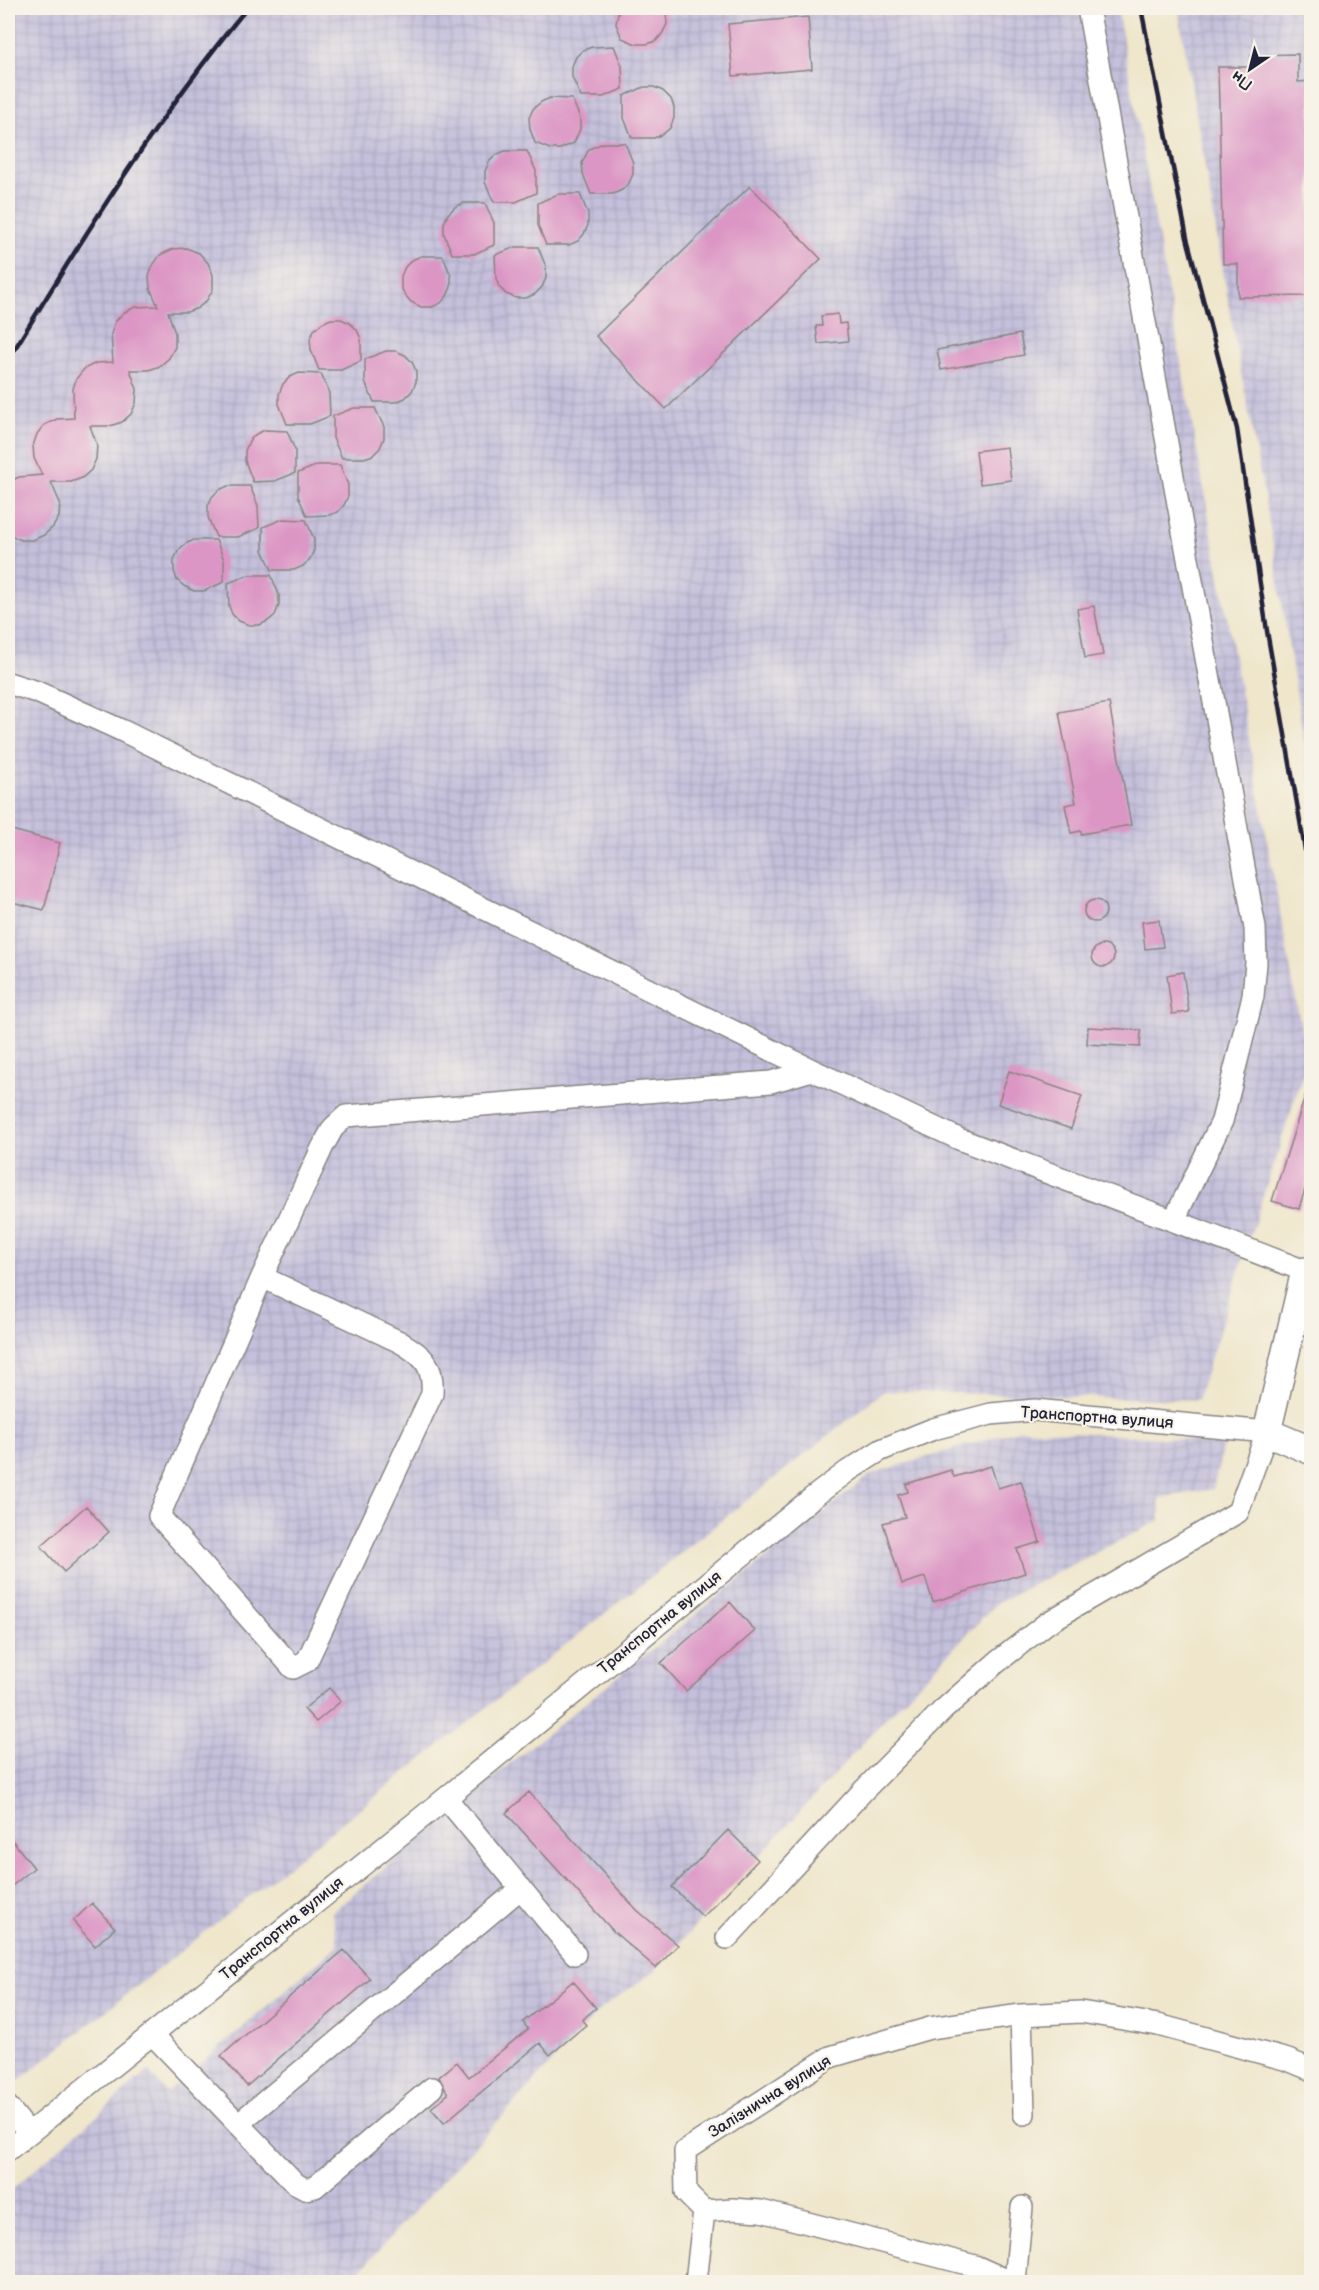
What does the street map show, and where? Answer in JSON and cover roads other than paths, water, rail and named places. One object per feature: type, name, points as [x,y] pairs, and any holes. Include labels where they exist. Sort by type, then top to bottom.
[{"type":"main road","points":[[1308,1272],[1267,1432],[1311,1451]]},
{"type":"street","points":[[1088,8],[1255,928],[1256,963],[1253,996],[1222,1121],[1174,1220]]},
{"type":"street","points":[[8,682],[38,692],[123,731],[812,1070],[959,1139],[1308,1272]]},
{"type":"street","points":[[262,1277],[400,1342],[427,1363],[433,1377],[432,1394],[307,1661],[293,1668],[159,1516],[262,1277],[333,1128],[346,1116],[771,1082],[812,1070]]},
{"type":"street","name":"Транспортна вулиця","points":[[8,2150],[446,1798],[812,1498],[881,1450],[945,1426],[991,1414],[1035,1410],[1267,1432]]},
{"type":"street","points":[[728,1938],[862,1791],[943,1710],[996,1663],[1047,1623],[1238,1512],[1267,1432]]},
{"type":"street","points":[[446,1798],[575,1954]]},
{"type":"street","points":[[239,2123],[521,1888]]},
{"type":"street","name":"Залізнична вулиця","points":[[704,2211],[686,2193],[685,2151],[830,2057],[930,2028],[1021,2015],[1081,2012],[1158,2025],[1288,2060],[1311,2070]]},
{"type":"street","points":[[1021,2015],[1024,2114]]},
{"type":"street","points":[[152,2034],[296,2184],[305,2190],[315,2187],[432,2088]]},
{"type":"street","points":[[8,2107],[29,2133]]},
{"type":"street","points":[[696,2283],[704,2211],[732,2209],[761,2211],[975,2266],[1013,2283],[1022,2207]]},
{"type":"railway","points":[[8,360],[92,224],[151,135],[247,8]]},
{"type":"railway","points":[[1141,8],[1187,238],[1237,429],[1267,631],[1312,890]]}]
